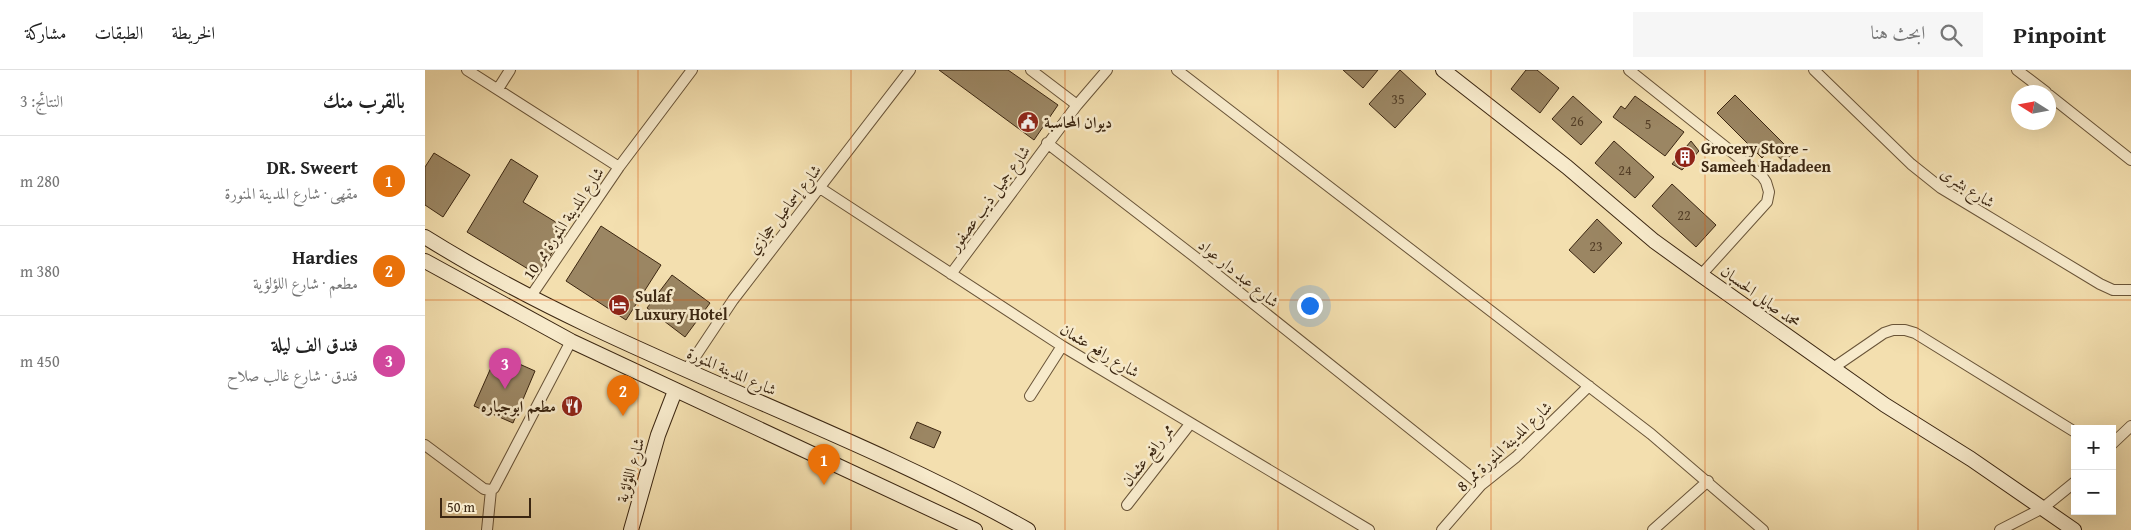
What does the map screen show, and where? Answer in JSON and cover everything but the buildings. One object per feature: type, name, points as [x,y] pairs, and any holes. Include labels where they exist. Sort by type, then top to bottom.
[{"type":"main road","name":"محمد صايل الحسبان","points":[[1443,70],[1567,167],[1654,241],[1833,368],[2074,530]]},
{"type":"main road","name":"شارع المدينة المنورة","points":[[425,237],[490,276],[604,333],[893,461],[1028,530]]},
{"type":"main road","points":[[425,262],[571,341],[975,530]]},
{"type":"main road","name":"شارع اللؤلؤية","points":[[631,530],[658,435],[675,391]]},
{"type":"street","points":[[467,70],[619,167]]},
{"type":"street","points":[[498,90],[510,70]]},
{"type":"street","name":"شارع المدينة المنورة ممر 10","points":[[531,296],[619,167],[692,70]]},
{"type":"street","name":"شارع إسماعيل حجازي","points":[[687,369],[733,300],[910,70]]},
{"type":"street","points":[[1031,70],[1077,105]]},
{"type":"street","name":"شارع جميل ذيب عصفور","points":[[951,274],[1047,143],[1107,70]]},
{"type":"street","points":[[1177,70],[1589,386],[1708,481],[1763,530]]},
{"type":"street","points":[[1629,70],[1745,161],[1767,182],[1769,192],[1767,202],[1701,275]]},
{"type":"street","name":"شارع بشرى","points":[[1814,70],[1911,164],[1941,188],[2100,284],[2113,290],[2131,290]]},
{"type":"street","points":[[2017,70],[2036,85]]},
{"type":"street","points":[[2056,101],[2131,160]]},
{"type":"street","name":"شارع عبد دار عواد","points":[[1047,143],[1195,257],[1481,484]]},
{"type":"street","name":"شارع رافع عثمان","points":[[820,188],[1063,346],[1369,530]]},
{"type":"street","points":[[1833,368],[1884,333],[1893,330],[1905,330],[1931,342],[2071,430]]},
{"type":"street","points":[[487,530],[491,490],[497,483],[571,341]]},
{"type":"street","points":[[1031,396],[1063,346]]},
{"type":"street","name":"شارع المدينة المنورة ممر 8","points":[[1442,530],[1481,484],[1516,457],[1589,386]]},
{"type":"street","name":"ممر رافع عثمان","points":[[1127,505],[1190,424]]},
{"type":"street","points":[[2116,440],[2131,426]]},
{"type":"street","points":[[425,445],[473,482],[491,490]]},
{"type":"street","points":[[1653,530],[1708,481]]},
{"type":"street","points":[[2000,530],[2043,508],[2071,485]]},
{"type":"place","name":"ديوان المحاسبة","points":[[1028,122]]},
{"type":"place","name":"Grocery Store - Sameeh Hadadeen","points":[[1685,157]]},
{"type":"place","name":"Sulaf Luxury Hotel","points":[[619,305]]},
{"type":"place","name":"فندق الف ليلة","points":[[505,389]]},
{"type":"place","name":"مطعم ابوجباره","points":[[572,406]]},
{"type":"place","name":"Hardies","points":[[623,416]]},
{"type":"place","name":"DR. Sweert","points":[[824,485]]}]
